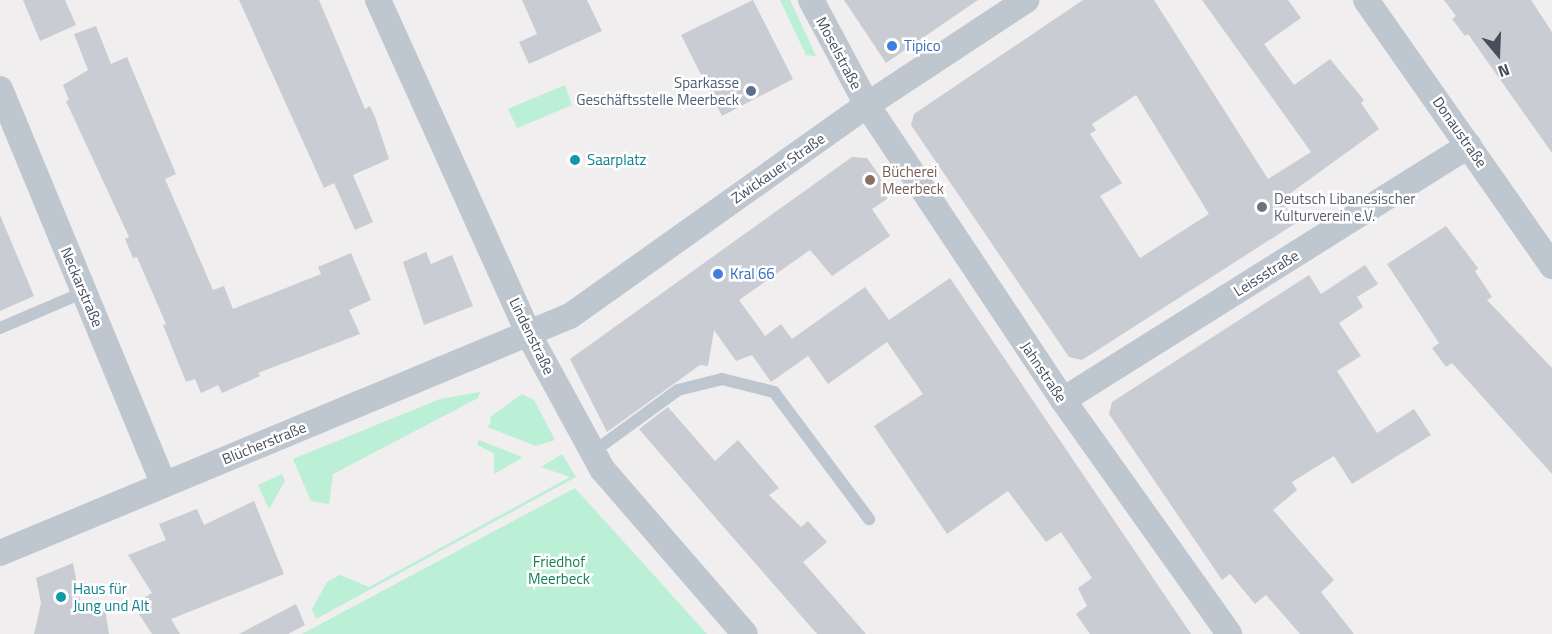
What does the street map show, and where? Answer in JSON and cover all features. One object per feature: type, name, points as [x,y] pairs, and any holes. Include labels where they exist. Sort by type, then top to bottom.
[{"type":"street","name":"Lindenstraße","points":[[378,0],[530,335],[602,469],[745,634]]},
{"type":"street","name":"Moselstraße","points":[[811,0],[867,105]]},
{"type":"street","name":"Zwickauer Straße","points":[[530,335],[570,316],[867,105],[1026,0]]},
{"type":"street","name":"Donaustraße","points":[[1366,0],[1552,266]]},
{"type":"street","name":"Neckarstraße","points":[[0,90],[164,484]]},
{"type":"street","name":"Jahnstraße","points":[[867,105],[1063,400],[1229,634]]},
{"type":"street","name":"Leissstraße","points":[[1063,400],[1469,145]]},
{"type":"street","name":"Blücherstraße","points":[[0,553],[530,335]]},
{"type":"lane","points":[[0,328],[84,292]]},
{"type":"lane","points":[[593,452],[678,390],[722,379],[774,392],[869,519]]},
{"type":"green space","points":[[780,0],[790,0],[816,56],[806,55]]},
{"type":"green space","points":[[565,85],[572,105],[517,128],[508,109]]},
{"type":"green space","points":[[480,392],[478,398],[333,474],[329,504],[311,501],[293,459],[440,399]]},
{"type":"green space","points":[[522,394],[534,400],[555,440],[536,446],[487,427],[491,423],[490,417]]},
{"type":"green space","points":[[479,440],[522,458],[494,474],[494,453],[477,445]]},
{"type":"green space","points":[[562,454],[576,477],[316,619],[301,583],[312,609],[327,582],[340,575],[369,587],[570,477],[541,467]]},
{"type":"green space","points":[[282,474],[285,481],[269,509],[272,516],[258,485]]},
{"type":"green space","name":"Friedhof Meerbeck","points":[[575,488],[707,634],[302,634]]},
{"type":"building","points":[[23,0],[65,0],[76,25],[40,41]]},
{"type":"building","points":[[239,0],[319,0],[365,109],[370,106],[375,117],[389,159],[353,175],[373,222],[355,230],[334,183],[324,188]]},
{"type":"building","points":[[522,0],[587,0],[602,31],[529,64],[519,42],[537,34]]},
{"type":"building","points":[[753,0],[793,79],[722,116],[681,35]]},
{"type":"building","points":[[844,0],[978,0],[886,63]]},
{"type":"building","points":[[1083,0],[1154,0],[1268,179],[1311,152],[1202,0],[1288,0],[1301,18],[1264,44],[1294,85],[1330,59],[1364,100],[1361,103],[1379,129],[1281,200],[1296,223],[1082,360],[1069,357],[911,125],[914,114]],"holes":[[[1136,95],[1209,214],[1140,258],[1100,196],[1122,183],[1090,134],[1096,130],[1092,124]]]},
{"type":"building","points":[[1444,0],[1531,0],[1552,32],[1552,153],[1468,34],[1465,36],[1452,19],[1456,16]]},
{"type":"building","points":[[96,26],[111,64],[127,57],[176,174],[165,179],[213,290],[224,286],[233,309],[321,274],[318,267],[351,253],[371,300],[349,310],[360,334],[258,373],[260,376],[222,393],[218,385],[201,393],[195,379],[186,382],[163,325],[166,324],[137,257],[133,258],[125,239],[129,237],[66,101],[69,100],[63,85],[88,70],[74,34]]},
{"type":"building","points":[[852,157],[867,158],[893,195],[872,209],[890,236],[832,276],[810,250],[739,300],[765,336],[781,324],[792,339],[865,287],[889,320],[950,278],[1191,634],[1090,634],[1076,614],[1087,606],[1078,588],[1092,578],[1061,532],[1046,542],[1008,491],[947,534],[874,426],[923,394],[887,342],[828,384],[808,356],[771,382],[752,355],[736,361],[714,330],[708,366],[700,365],[607,432],[570,359]]},
{"type":"building","points":[[0,215],[34,296],[0,311]]},
{"type":"building","points":[[1446,226],[1478,268],[1475,271],[1492,297],[1487,300],[1552,368],[1552,474],[1452,363],[1446,367],[1432,348],[1439,343],[1387,264]]},
{"type":"building","points":[[426,252],[431,264],[452,255],[473,306],[424,325],[403,262]]},
{"type":"building","points":[[1365,265],[1378,284],[1357,297],[1363,307],[1339,323],[1361,356],[1337,371],[1377,433],[1414,409],[1431,435],[1352,484],[1334,456],[1292,482],[1297,490],[1273,510],[1334,580],[1321,592],[1354,634],[1300,634],[1266,595],[1255,604],[1230,574],[1222,580],[1109,414],[1112,402],[1309,275],[1321,294]]},
{"type":"building","points":[[668,407],[715,461],[738,440],[779,488],[769,495],[801,527],[808,521],[827,542],[803,562],[866,634],[817,634],[721,524],[639,429]]},
{"type":"building","points":[[254,501],[284,574],[171,619],[180,634],[152,634],[133,605],[152,593],[128,555],[166,540],[159,524],[197,509],[204,525]]},
{"type":"building","name":"Haus für Jung und Alt","points":[[73,563],[81,604],[105,609],[109,634],[34,634],[41,603],[36,578]]},
{"type":"building","points":[[296,604],[305,625],[288,634],[239,634]]},
{"type":"place","name":"Tipico","points":[[892,46]]},
{"type":"place","name":"Sparkasse Geschäftsstelle Meerbeck","points":[[751,91]]},
{"type":"place","name":"Saarplatz","points":[[575,160]]},
{"type":"place","name":"Bücherei Meerbeck","points":[[870,180]]},
{"type":"place","name":"Deutsch Libanesischer Kulturverein e.V.","points":[[1262,207]]},
{"type":"place","name":"Kral 66","points":[[718,274]]},
{"type":"place","name":"Haus für Jung und Alt","points":[[61,597]]}]
